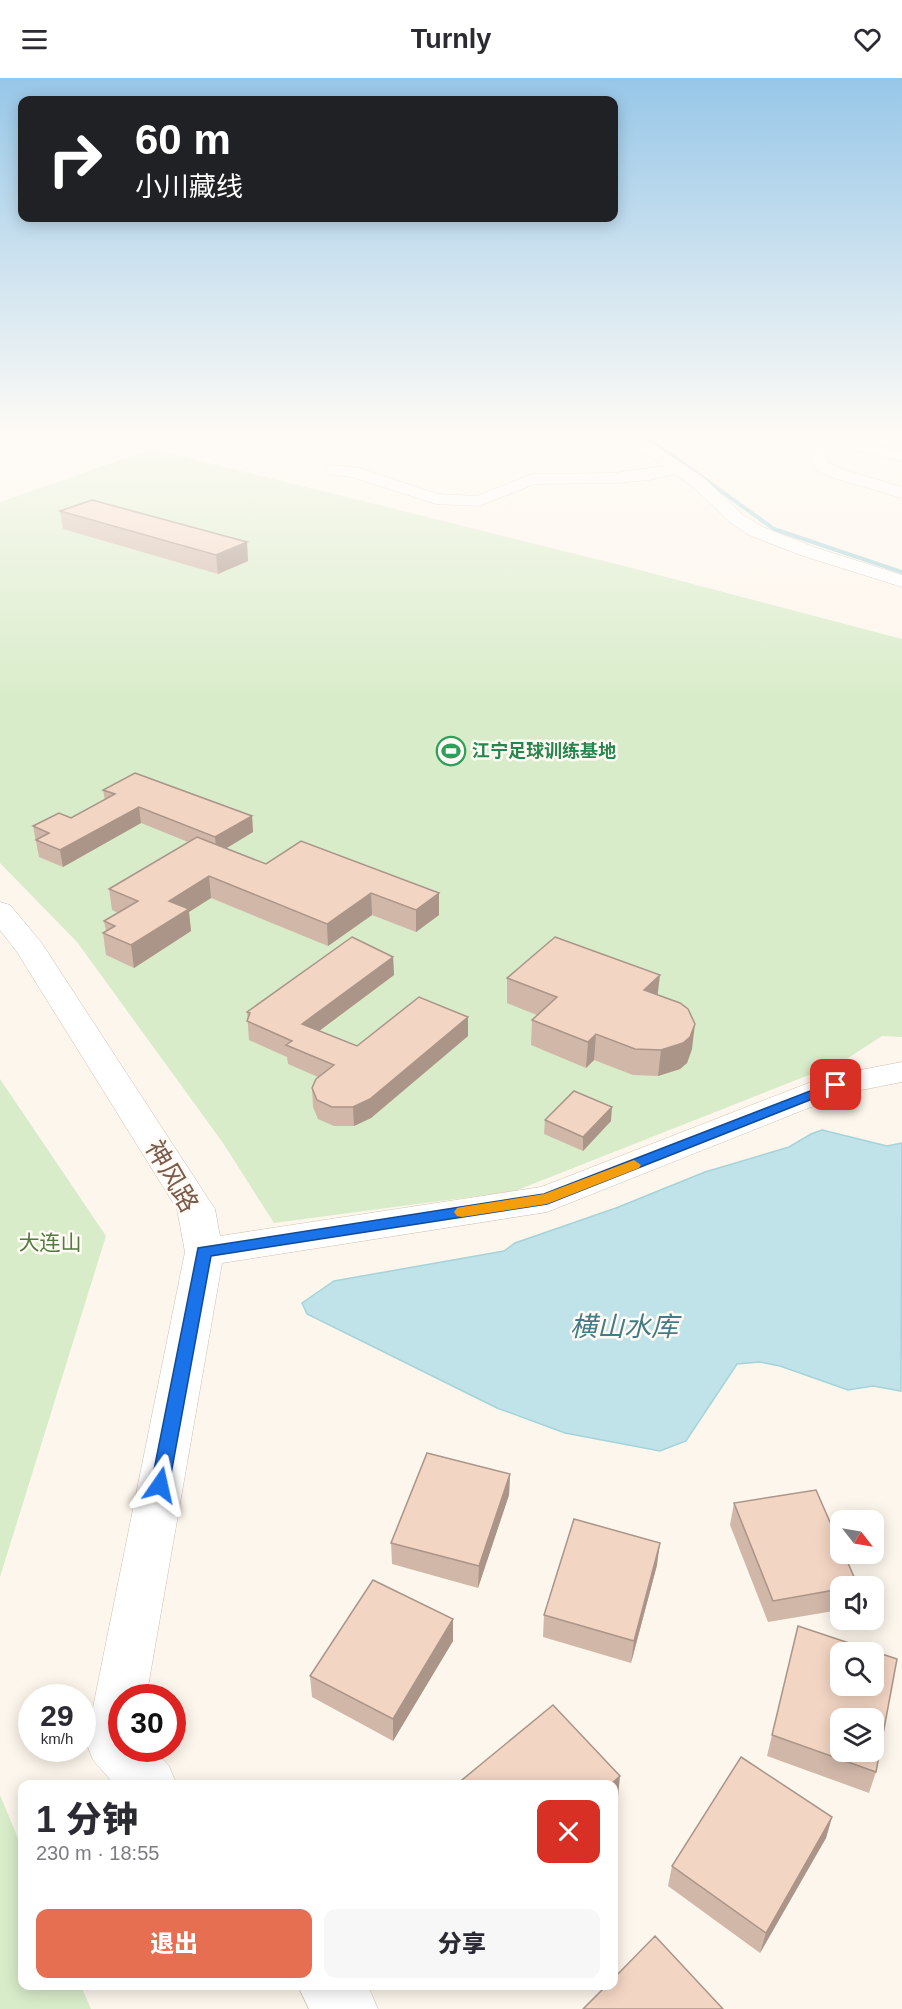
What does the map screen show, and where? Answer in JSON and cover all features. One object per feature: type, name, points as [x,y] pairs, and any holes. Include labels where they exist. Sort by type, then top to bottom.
[{"type":"street","points":[[740,521],[756,531],[807,551],[902,581]]},
{"type":"street","name":"神风路","points":[[0,911],[30,948],[196,1209],[204,1252],[112,1742],[146,1780]]},
{"type":"street","points":[[204,1252],[547,1199],[836,1085],[902,1072]]},
{"type":"street","points":[[331,1990],[348,2009]]},
{"type":"green space","name":"江宁足球训练基地","points":[[0,521],[443,521],[902,639],[902,1037],[882,1036],[842,1062],[515,1191],[274,1223],[223,1143],[77,942],[0,863]]},
{"type":"green space","name":"大连山","points":[[0,1079],[106,1236],[0,1577]]},
{"type":"green space","points":[[0,1795],[18,1838],[18,1990],[83,1990],[91,2009],[0,2009]]},
{"type":"water","name":"横山水库","points":[[822,1130],[887,1146],[902,1143],[901,1391],[873,1386],[848,1390],[780,1366],[760,1362],[737,1364],[686,1441],[660,1451],[565,1433],[497,1408],[307,1314],[302,1303],[334,1281],[504,1251],[515,1243],[616,1208],[705,1172],[789,1147]]},
{"type":"building","points":[[96,521],[170,521],[247,542],[216,555]]},
{"type":"building","points":[[135,773],[252,816],[215,837],[139,807],[60,850],[36,840],[49,833],[33,826],[59,813],[71,818],[115,794],[103,790]]},
{"type":"building","points":[[197,837],[266,864],[301,841],[439,893],[416,910],[371,893],[327,924],[209,876],[169,901],[189,909],[131,945],[103,933],[115,926],[104,921],[138,901],[109,889]]},
{"type":"building","points":[[352,937],[393,957],[302,1024],[357,1046],[419,997],[468,1017],[370,1099],[353,1107],[332,1107],[317,1100],[312,1088],[316,1079],[334,1065],[286,1045],[292,1041],[247,1021],[250,1013],[247,1012]]},
{"type":"building","points":[[555,937],[660,975],[644,990],[680,1003],[688,1009],[695,1024],[690,1037],[683,1043],[661,1050],[635,1049],[596,1034],[588,1042],[532,1020],[557,997],[507,978]]},
{"type":"building","points":[[574,1091],[612,1107],[583,1137],[545,1120]]},
{"type":"building","points":[[427,1453],[510,1474],[479,1566],[391,1543]]},
{"type":"building","points":[[816,1490],[830,1522],[830,1564],[848,1564],[854,1576],[830,1576],[830,1591],[773,1601],[734,1503]]},
{"type":"building","points":[[574,1519],[660,1543],[634,1641],[544,1615]]},
{"type":"building","points":[[373,1580],[453,1619],[393,1719],[310,1676]]},
{"type":"building","points":[[798,1626],[846,1642],[830,1642],[830,1696],[884,1696],[884,1655],[897,1659],[884,1729],[884,1708],[830,1708],[830,1756],[772,1735]]},
{"type":"building","points":[[553,1705],[620,1776],[616,1780],[462,1780]]},
{"type":"building","points":[[741,1757],[832,1817],[766,1933],[672,1866]]},
{"type":"building","points":[[848,1762],[878,1762],[876,1772]]},
{"type":"building","points":[[655,1936],[723,2009],[583,2009],[602,1990],[618,1990],[618,1974]]},
{"type":"waterway","points":[[763,521],[774,529],[902,572]]},
{"type":"slow traffic","points":[[462,1212],[547,1199],[634,1165]]},
{"type":"place","name":"江宁足球训练基地","points":[[451,751]]},
{"type":"route","points":[[160,1485],[204,1252],[547,1199],[836,1085]]}]
